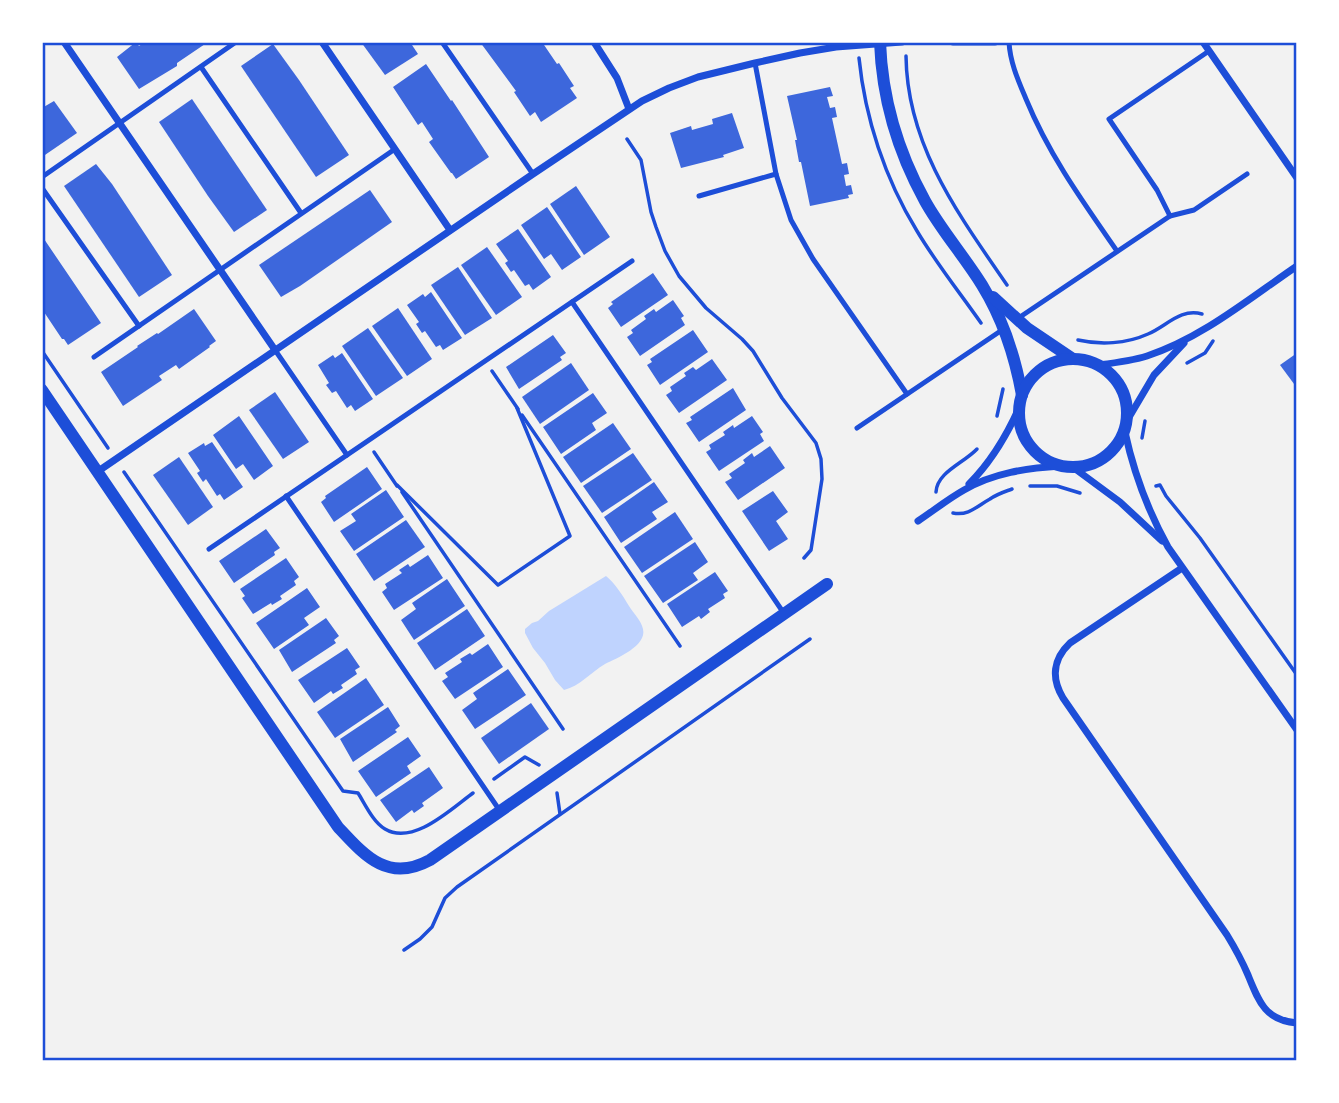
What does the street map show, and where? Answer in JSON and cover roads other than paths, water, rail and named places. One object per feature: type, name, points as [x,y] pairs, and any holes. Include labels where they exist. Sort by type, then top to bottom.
[{"type":"street","points":[[64,42],[275,350]]},
{"type":"street","points":[[322,42],[450,230]]},
{"type":"street","points":[[594,42],[617,78],[629,108]]},
{"type":"street","points":[[97,472],[629,108],[698,77],[755,63],[800,53],[902,42]]},
{"type":"street","points":[[953,42],[995,42]]},
{"type":"street","points":[[1203,42],[1297,178]]},
{"type":"street","points":[[880,43],[884,89],[911,172],[930,210],[982,285],[1004,329],[1017,367],[1021,401],[1019,421],[1029,445],[1049,462],[1068,467],[1120,502],[1168,547]]},
{"type":"street","points":[[1098,365],[1147,356],[1170,347],[1212,324],[1297,267]]},
{"type":"street","points":[[982,285],[1017,319],[1073,359]]},
{"type":"street","points":[[918,522],[964,490],[998,475],[1018,470],[1087,466],[1110,454],[1119,444],[1140,397],[1154,375],[1193,335]]},
{"type":"street","points":[[964,490],[998,450],[1028,383],[1037,373],[1060,361],[1073,359],[1086,360],[1109,372],[1118,382],[1128,406],[1126,426],[1140,488],[1152,517],[1182,568],[1297,730]]},
{"type":"street","points":[[42,390],[338,827],[372,860],[391,868],[421,865],[827,584]]},
{"type":"street","points":[[1182,568],[1070,643],[1057,659],[1057,689],[1227,935],[1241,959],[1258,1001],[1280,1020],[1297,1023]]},
{"type":"lane","points":[[42,177],[236,42]]},
{"type":"lane","points":[[442,42],[533,174]]},
{"type":"lane","points":[[1009,42],[1010,58],[1017,79],[1045,142],[1117,251]]},
{"type":"lane","points":[[1171,216],[1157,190],[1109,119],[1209,51]]},
{"type":"lane","points":[[755,63],[775,174],[791,220],[807,250],[907,394]]},
{"type":"lane","points":[[201,68],[301,213]]},
{"type":"lane","points":[[94,357],[395,149]]},
{"type":"lane","points":[[699,195],[775,174]]},
{"type":"lane","points":[[1017,319],[1171,216],[1194,210],[1247,174]]},
{"type":"lane","points":[[42,188],[139,326]]},
{"type":"lane","points":[[209,549],[632,261]]},
{"type":"lane","points":[[572,302],[784,614]]},
{"type":"lane","points":[[857,428],[1004,329]]},
{"type":"lane","points":[[275,350],[347,455]]},
{"type":"lane","points":[[286,496],[500,811]]},
{"type":"water","points":[[606,576],[639,620],[643,635],[630,651],[564,690],[533,648],[525,629]]}]
